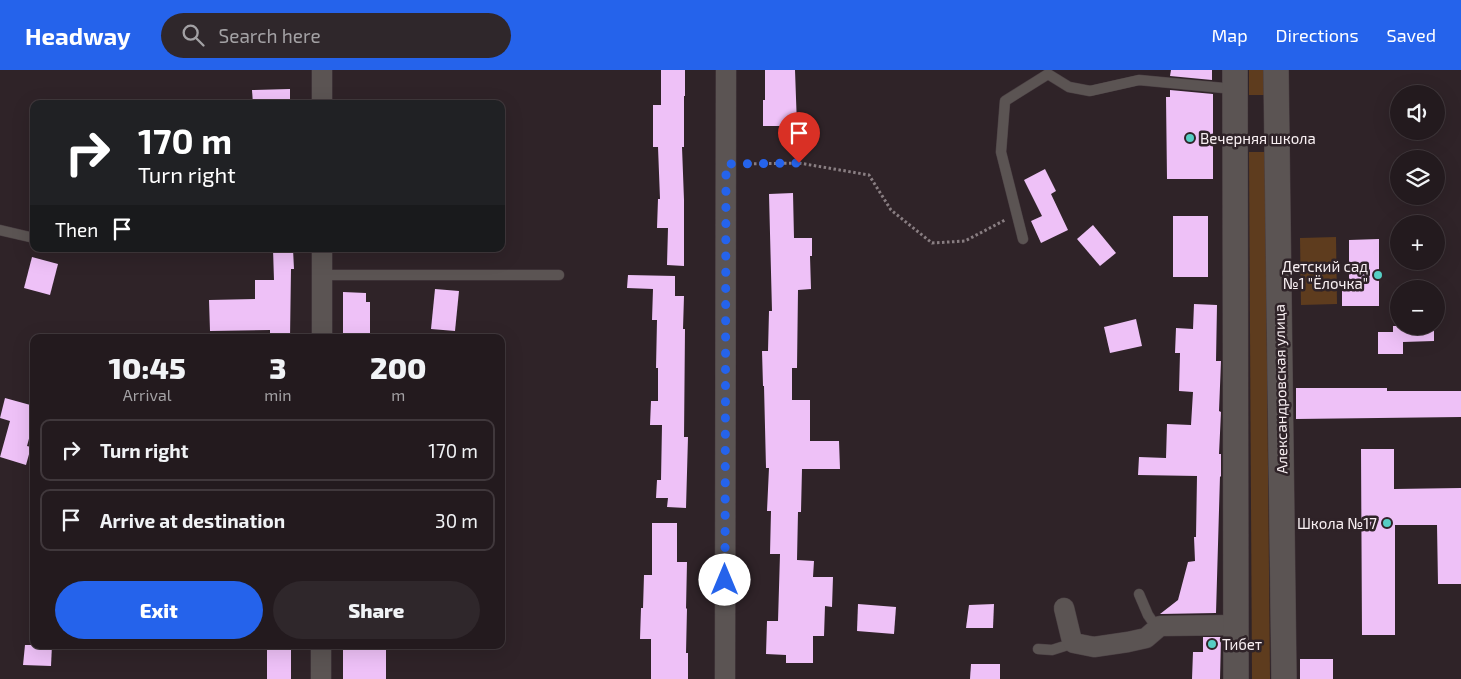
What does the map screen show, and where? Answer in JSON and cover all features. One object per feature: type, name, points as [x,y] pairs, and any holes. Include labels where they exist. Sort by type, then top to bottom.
[{"type":"street","points":[[322,70],[322,100]]},
{"type":"street","points":[[725,679],[726,70]]},
{"type":"street","name":"Александровская улица","points":[[1276,70],[1284,679]]},
{"type":"street","points":[[1235,79],[1236,679]]},
{"type":"street","points":[[322,252],[322,334]]},
{"type":"street","points":[[1064,608],[1070,637],[1074,643],[1094,647],[1146,638],[1160,626],[1236,625]]},
{"type":"street","points":[[321,649],[321,679]]},
{"type":"lane","points":[[1024,239],[1001,152],[1005,101],[1048,74],[1070,87],[1090,91],[1138,80],[1235,79]]},
{"type":"lane","points":[[0,230],[30,237]]},
{"type":"lane","points":[[322,275],[559,275]]},
{"type":"lane","points":[[1139,594],[1148,615],[1157,628]]},
{"type":"lane","points":[[1038,649],[1052,650],[1074,643]]},
{"type":"path","points":[[726,164],[799,163],[869,175],[891,210],[932,243],[965,241],[1017,214]]},
{"type":"shaded area","points":[[1249,70],[1265,70],[1265,95],[1249,95]]},
{"type":"shaded area","points":[[1249,152],[1265,152],[1270,679],[1252,679]]},
{"type":"shaded area","points":[[1336,237],[1337,304],[1301,305],[1300,238]]},
{"type":"building","points":[[661,70],[685,70],[684,147],[682,147],[684,266],[667,265],[668,228],[657,228],[658,199],[660,199],[658,147],[653,147],[653,105],[661,105]]},
{"type":"building","points":[[765,70],[795,70],[797,126],[763,126]]},
{"type":"building","points":[[1171,70],[1212,70],[1212,80],[1170,76]]},
{"type":"building","points":[[290,89],[290,100],[253,100],[252,90]]},
{"type":"building","name":"Вечерняя школа","points":[[1170,90],[1213,94],[1213,179],[1167,179],[1166,97],[1170,97]]},
{"type":"building","points":[[1045,169],[1056,191],[1051,194],[1068,230],[1041,243],[1031,221],[1042,216],[1024,180]]},
{"type":"building","points":[[793,193],[794,238],[812,238],[812,256],[810,256],[811,289],[798,290],[797,368],[792,368],[792,400],[810,400],[810,441],[839,441],[840,469],[802,469],[801,512],[798,512],[797,560],[814,561],[813,577],[833,577],[832,607],[825,606],[824,636],[813,636],[813,663],[786,663],[786,655],[766,654],[767,621],[778,621],[780,554],[770,554],[771,511],[767,511],[769,468],[766,468],[763,386],[762,351],[768,351],[769,311],[772,311],[769,194]]},
{"type":"building","points":[[1173,216],[1208,216],[1208,277],[1173,277]]},
{"type":"building","points":[[1093,225],[1116,253],[1100,266],[1077,239]]},
{"type":"building","points":[[1379,239],[1379,306],[1342,306],[1342,280],[1349,280],[1349,240]]},
{"type":"building","points":[[273,252],[293,252],[294,269],[291,269],[290,334],[270,334],[270,330],[210,331],[209,300],[255,299],[255,280],[274,280]]},
{"type":"building","points":[[32,257],[58,264],[50,295],[24,288]]},
{"type":"building","points":[[628,275],[675,276],[675,296],[684,296],[684,437],[688,437],[686,508],[667,507],[668,498],[656,498],[657,480],[661,480],[662,425],[650,425],[651,401],[658,401],[658,368],[656,368],[657,320],[652,320],[653,289],[627,288]]},
{"type":"building","points":[[435,289],[459,291],[455,331],[431,329]]},
{"type":"building","points":[[343,292],[366,293],[366,302],[370,302],[370,334],[343,334]]},
{"type":"building","points":[[1194,304],[1217,305],[1216,361],[1221,361],[1219,454],[1221,454],[1221,477],[1216,613],[1160,614],[1178,600],[1188,562],[1195,561],[1194,537],[1196,537],[1197,476],[1138,475],[1139,457],[1166,458],[1167,424],[1191,425],[1193,392],[1179,391],[1180,353],[1175,353],[1176,328],[1193,329]]},
{"type":"building","points":[[1136,319],[1142,346],[1110,353],[1104,327]]},
{"type":"building","points":[[1378,332],[1390,332],[1390,335],[1434,335],[1434,341],[1403,342],[1403,354],[1378,354]]},
{"type":"building","points":[[1296,388],[1387,388],[1387,391],[1461,391],[1461,417],[1296,419]]},
{"type":"building","points":[[5,398],[30,405],[30,435],[27,446],[30,447],[30,451],[26,465],[0,457],[10,421],[0,418]]},
{"type":"building","points":[[1361,449],[1394,449],[1394,489],[1461,488],[1461,584],[1438,584],[1437,525],[1395,525],[1395,635],[1362,635]]},
{"type":"building","points":[[652,523],[677,523],[677,562],[687,562],[686,653],[688,653],[688,679],[651,679],[651,639],[640,639],[644,575],[652,575]]},
{"type":"building","points":[[858,604],[896,607],[894,634],[857,631]]},
{"type":"building","points":[[994,604],[993,628],[966,628],[969,605]]},
{"type":"building","points":[[1203,637],[1221,637],[1220,679],[1192,679],[1193,652],[1203,652]]},
{"type":"building","points":[[25,645],[30,645],[30,649],[52,649],[51,666],[23,665]]},
{"type":"building","points":[[267,649],[291,649],[291,679],[267,679]]},
{"type":"building","points":[[343,649],[386,649],[386,679],[343,679]]},
{"type":"building","points":[[1300,659],[1333,659],[1333,679],[1300,679]]},
{"type":"building","points":[[971,664],[1000,664],[1000,679],[970,679]]},
{"type":"place","name":"Вечерняя школа","points":[[1190,138]]},
{"type":"place","name":"Детский сад №1 \"Ёлочка\"","points":[[1378,275]]},
{"type":"place","name":"Школа №17","points":[[1387,523]]},
{"type":"place","name":"Тибет","points":[[1212,644]]},
{"type":"route","points":[[725,580],[726,164],[799,163]]}]
